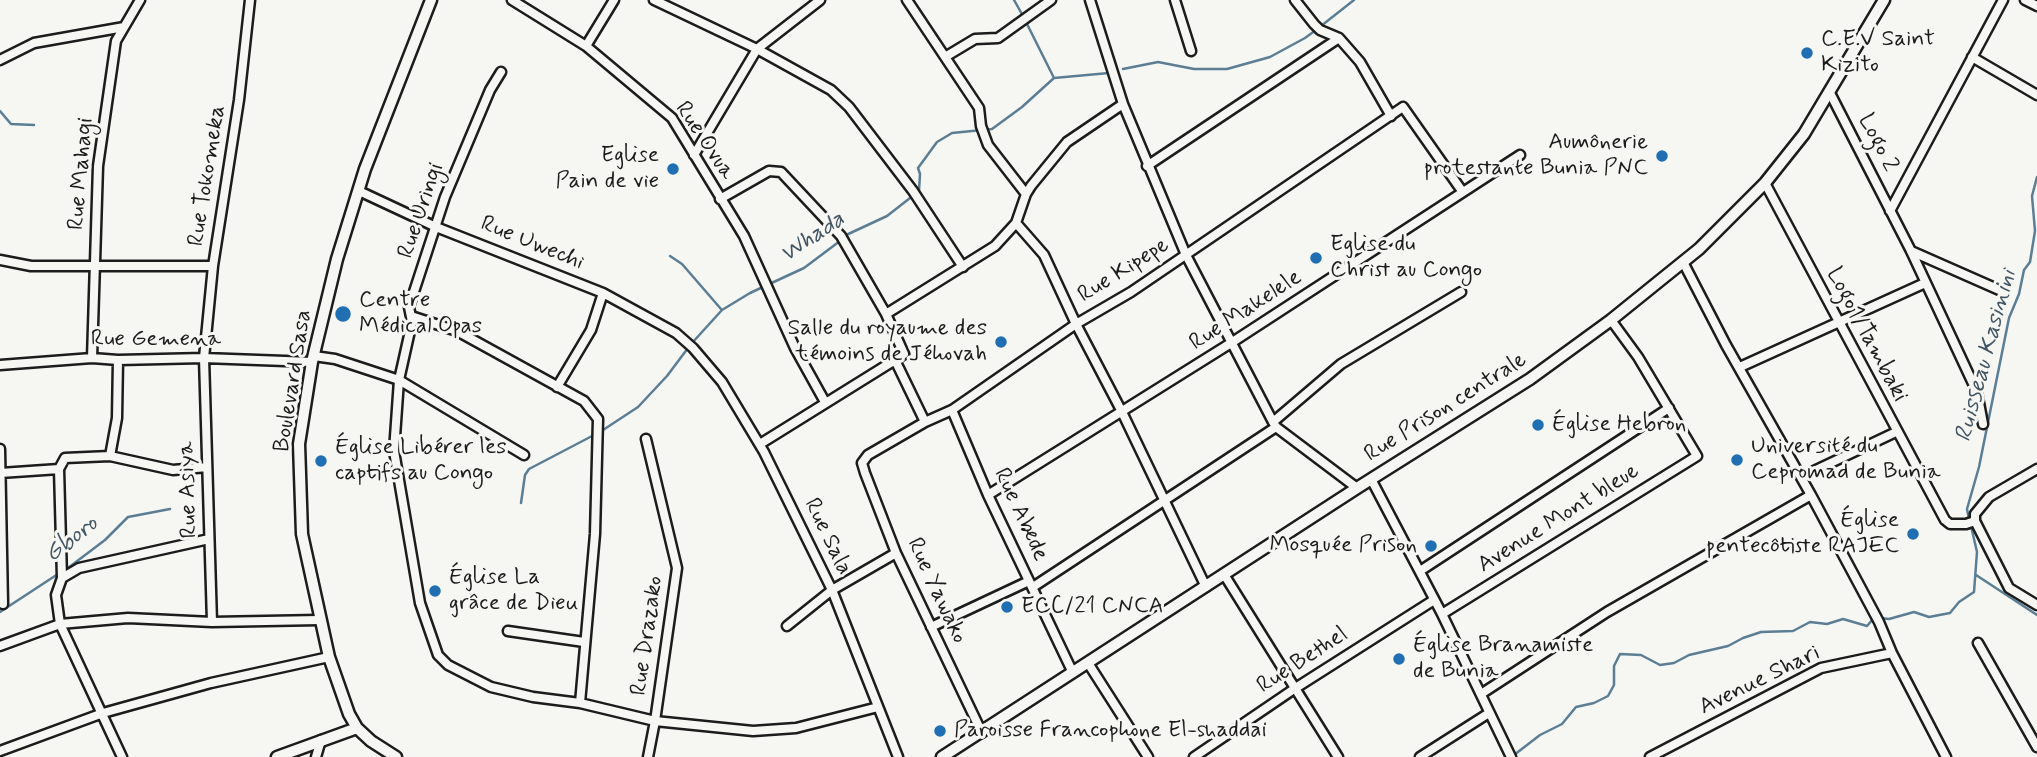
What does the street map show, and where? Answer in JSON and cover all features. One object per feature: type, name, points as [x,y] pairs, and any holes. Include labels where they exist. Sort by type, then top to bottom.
[{"type":"street","name":"Rue Mahagi","points":[[92,358],[98,166],[116,41],[140,0]]},
{"type":"street","name":"Rue Tokomeka","points":[[204,358],[250,0]]},
{"type":"street","name":"Boulevard Sasa","points":[[396,757],[357,728],[349,714],[329,657],[302,534],[299,444],[313,359],[337,259],[365,169],[431,0]]},
{"type":"street","name":"Rue Ovua","points":[[512,0],[586,46],[672,118],[744,236],[795,348],[825,402]]},
{"type":"street","points":[[586,46],[614,0]]},
{"type":"street","points":[[654,0],[757,49],[831,90],[849,107],[915,195],[963,267]]},
{"type":"street","points":[[694,155],[757,49],[820,0]]},
{"type":"street","points":[[907,0],[979,108],[982,130],[988,145],[1026,194]]},
{"type":"street","points":[[945,57],[975,39],[998,38],[1051,0]]},
{"type":"street","points":[[1175,0],[1191,51]]},
{"type":"street","points":[[1294,0],[1317,27],[1339,38],[1360,62],[1391,116]]},
{"type":"street","name":"Rue Prison centrale","points":[[942,757],[1530,379],[1611,320],[1683,262],[1765,183],[1804,134],[1884,0]]},
{"type":"street","points":[[1890,211],[2003,0]]},
{"type":"street","points":[[2025,0],[2037,6]]},
{"type":"street","points":[[1091,1],[1123,104],[1147,166],[1186,255],[1275,425],[1357,488]]},
{"type":"street","points":[[0,60],[34,43],[124,27]]},
{"type":"street","points":[[1147,166],[1339,38]]},
{"type":"street","points":[[1972,57],[2037,95]]},
{"type":"street","name":"Rue Uringi","points":[[501,72],[490,90],[454,174],[409,307],[412,322],[399,380],[394,451],[420,603],[438,655],[448,664],[491,687],[533,697],[580,703],[655,721],[764,731],[796,728],[878,706]]},
{"type":"street","name":"Logo 2","points":[[1829,93],[1911,251],[1977,392],[1983,424]]},
{"type":"street","points":[[886,314],[996,247],[1016,223],[1026,194],[1067,142],[1123,104]]},
{"type":"street","name":"Rue Kipepe","points":[[862,463],[868,455],[925,422],[952,410],[1076,324],[1131,292],[1403,107],[1462,191]]},
{"type":"street","name":"Rue Makelele","points":[[988,495],[1231,343],[1520,155]]},
{"type":"street","points":[[720,199],[769,171],[781,172],[842,239],[886,314],[904,354],[760,444]]},
{"type":"street","name":"Logo1/Tambaki","points":[[1765,183],[1945,520],[1950,524],[1971,523]]},
{"type":"street","name":"Rue Uwechi","points":[[359,191],[436,227],[603,293],[676,333],[690,345]]},
{"type":"street","points":[[1016,223],[1044,255],[1206,587]]},
{"type":"street","points":[[1911,251],[2004,292]]},
{"type":"street","points":[[0,260],[31,266],[214,266]]},
{"type":"street","points":[[1683,262],[1879,622],[1892,653],[1946,757]]},
{"type":"street","points":[[1740,367],[1925,283]]},
{"type":"street","points":[[931,627],[1031,584],[1165,502],[1275,425],[1341,364],[1461,292]]},
{"type":"street","points":[[557,387],[591,330],[603,293]]},
{"type":"street","points":[[411,316],[457,331],[584,401],[598,419],[595,534],[580,703]]},
{"type":"street","points":[[1420,571],[1669,408],[1638,357],[1611,320]]},
{"type":"street","name":"Rue Sala","points":[[690,345],[722,382],[760,444],[832,590],[898,757]]},
{"type":"street","name":"Rue Gemena","points":[[0,365],[92,358],[335,359],[399,380],[524,456]]},
{"type":"street","name":"Rue Asiya","points":[[204,358],[212,622]]},
{"type":"street","points":[[110,456],[117,418],[118,360]]},
{"type":"street","points":[[895,360],[925,422]]},
{"type":"street","name":"Avenue Mont bleue","points":[[1442,614],[1697,456],[1669,408]]},
{"type":"street","name":"Rue Abede","points":[[952,410],[988,495],[1073,673]]},
{"type":"street","points":[[1801,477],[1896,432]]},
{"type":"street","name":"Rue Drazako","points":[[646,439],[677,568],[648,757]]},
{"type":"street","points":[[0,449],[3,604]]},
{"type":"street","points":[[122,757],[61,624],[56,595],[62,578],[59,469],[65,458],[110,456],[173,470],[207,467]]},
{"type":"street","name":"Rue Yawako","points":[[862,463],[896,552],[982,733]]},
{"type":"street","points":[[0,473],[59,469]]},
{"type":"street","points":[[2037,469],[1989,497],[1971,523],[2009,588],[2037,606]]},
{"type":"street","points":[[1371,479],[1442,614],[1510,755]]},
{"type":"street","points":[[1481,694],[1608,612],[1811,495]]},
{"type":"street","points":[[62,578],[79,568],[209,539]]},
{"type":"street","points":[[787,626],[832,590],[896,552]]},
{"type":"street","points":[[1225,576],[1338,757]]},
{"type":"street","name":"Rue Bethel","points":[[1194,757],[1294,689],[1434,600]]},
{"type":"street","points":[[0,646],[61,624],[128,618],[212,622],[319,620]]},
{"type":"street","points":[[508,631],[584,642]]},
{"type":"street","points":[[1978,643],[2037,747]]},
{"type":"street","name":"Avenue Shari","points":[[1650,757],[1821,668],[1892,653]]},
{"type":"street","points":[[0,751],[103,713],[211,683],[329,657]]},
{"type":"street","points":[[1088,663],[1148,757]]},
{"type":"street","points":[[1420,757],[1489,713]]},
{"type":"street","points":[[277,757],[357,728]]},
{"type":"street","points":[[316,757],[321,740]]},
{"type":"waterway","points":[[1014,0],[1023,16]]},
{"type":"waterway","name":"Whada","points":[[1321,26],[1354,0]]},
{"type":"waterway","points":[[1026,22],[1054,78]]},
{"type":"waterway","name":"Whada","points":[[1123,69],[1158,62],[1194,69],[1227,69],[1270,57],[1316,30]]},
{"type":"waterway","name":"Whada","points":[[844,236],[887,216],[919,191],[918,168],[937,142],[952,133],[992,129],[1054,78],[1109,73]]},
{"type":"waterway","points":[[0,111],[11,124],[34,125]]},
{"type":"waterway","name":"Ruisseau Kasinini","points":[[1969,519],[1967,509],[1979,467],[2009,318],[2019,294],[2024,270],[2030,262],[2035,231],[2032,196],[2037,177]]},
{"type":"waterway","name":"Whada","points":[[692,343],[722,310],[750,293],[804,268],[840,241]]},
{"type":"waterway","points":[[670,256],[682,264],[721,309]]},
{"type":"waterway","name":"Whada","points":[[600,432],[638,407],[688,348]]},
{"type":"waterway","name":"Whada","points":[[521,503],[525,475],[529,469],[594,435]]},
{"type":"waterway","name":"Gboro","points":[[64,571],[105,540],[128,517],[170,509]]},
{"type":"waterway","name":"Ruisseau Kasinini","points":[[1880,618],[1889,619],[1914,612],[1929,617],[1950,613],[1959,602],[1974,592],[1977,552],[1971,526]]},
{"type":"waterway","name":"Gboro","points":[[0,612],[58,574]]},
{"type":"waterway","points":[[1976,575],[2037,615]]},
{"type":"waterway","name":"Ruisseau Kasinini","points":[[1514,755],[1540,735],[1562,724],[1576,707],[1608,696],[1614,685],[1614,666],[1620,654],[1641,655],[1660,665],[1728,646],[1761,632],[1793,631],[1810,622],[1827,624],[1843,619],[1867,626],[1873,619]]},
{"type":"place","name":"C.E.V Saint Kizito","points":[[1807,53]]},
{"type":"place","name":"Aumônerie protestante Bunia PNC","points":[[1662,156]]},
{"type":"place","name":"Eglise Pain de vie","points":[[673,169]]},
{"type":"place","name":"Eglise du Christ au Congo","points":[[1316,258]]},
{"type":"place","name":"Centre Médical Opas","points":[[343,314]]},
{"type":"place","name":"Salle du royaume des témoins de Jéhovah","points":[[1001,342]]},
{"type":"place","name":"Église Hebron","points":[[1538,425]]},
{"type":"place","name":"Université du Cepromad de Bunia","points":[[1737,460]]},
{"type":"place","name":"Église Libérer les captifs au Congo","points":[[321,461]]},
{"type":"place","name":"Église pentecôtiste RAJEC","points":[[1913,534]]},
{"type":"place","name":"Mosquée Prison","points":[[1431,546]]},
{"type":"place","name":"Église La grâce de Dieu","points":[[435,591]]},
{"type":"place","name":"ECC/21 CNCA","points":[[1007,607]]},
{"type":"place","name":"Église Branamiste de Bunia","points":[[1399,659]]},
{"type":"place","name":"Paroisse Francophone El-shaddai","points":[[940,731]]}]
